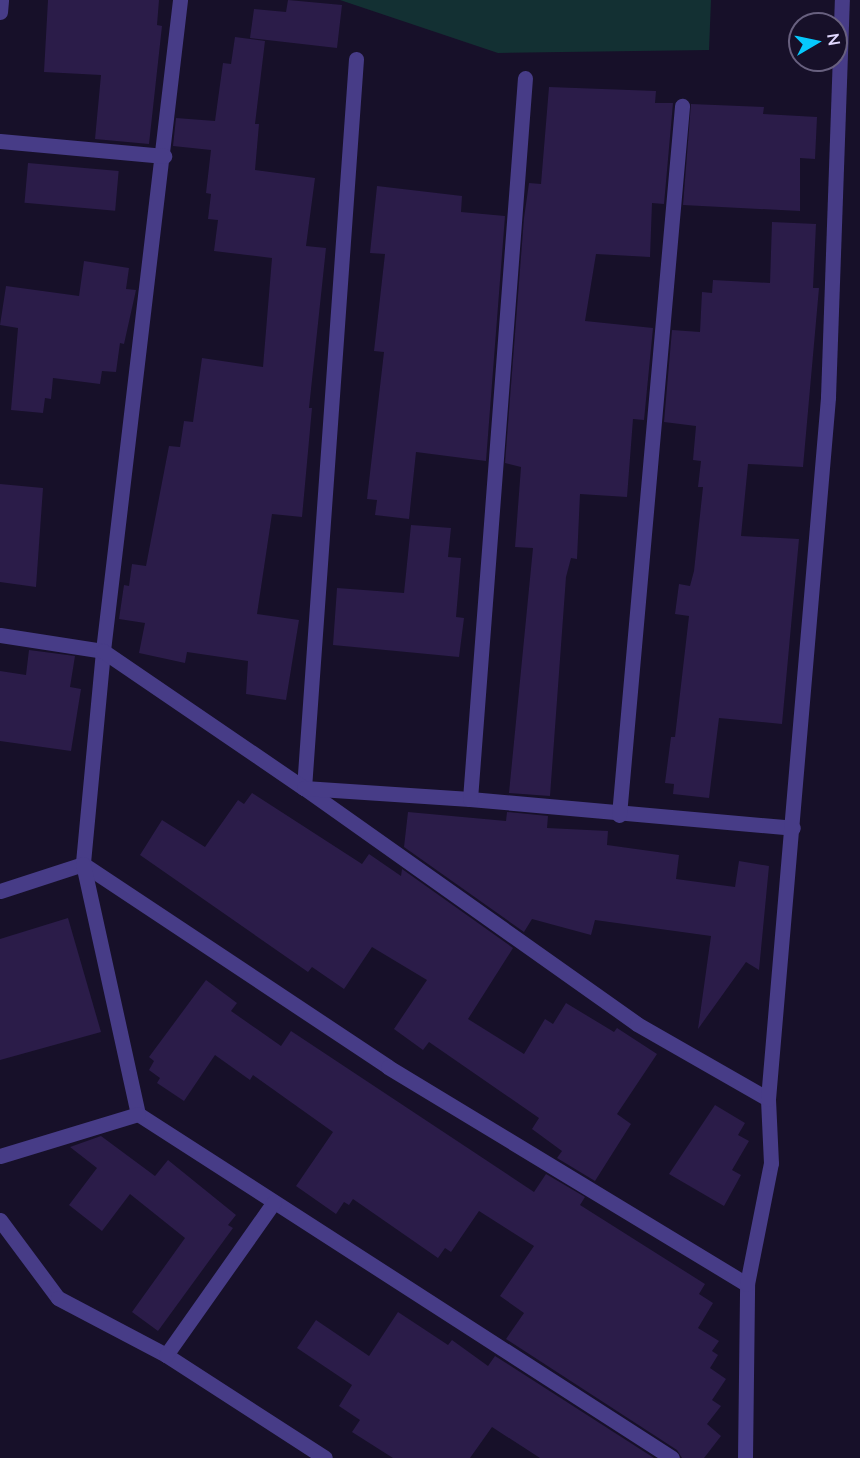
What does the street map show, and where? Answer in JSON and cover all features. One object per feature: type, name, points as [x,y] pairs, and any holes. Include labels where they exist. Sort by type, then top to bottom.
[{"type":"street","points":[[0,12],[1,0]]},
{"type":"street","points":[[180,0],[164,156],[103,651],[83,864],[138,1114],[672,1458]]},
{"type":"street","points":[[745,1458],[747,1284],[771,1162],[768,1100],[828,397],[842,0]]},
{"type":"street","points":[[304,788],[356,59]]},
{"type":"street","points":[[470,799],[525,78]]},
{"type":"street","points":[[619,814],[682,105]]},
{"type":"street","points":[[0,141],[164,156]]},
{"type":"street","points":[[0,634],[103,651],[304,788],[637,1024],[768,1100]]},
{"type":"street","points":[[304,788],[470,799],[792,828]]},
{"type":"street","points":[[0,891],[83,864]]},
{"type":"street","points":[[83,864],[388,1067],[747,1284]]},
{"type":"street","points":[[0,1156],[138,1114]]},
{"type":"street","points":[[166,1355],[274,1202]]},
{"type":"street","points":[[0,1220],[58,1298],[166,1355],[325,1458]]},
{"type":"green space","points":[[340,0],[711,0],[709,50],[498,53]]},
{"type":"building","points":[[48,0],[159,0],[157,25],[162,26],[149,144],[95,139],[101,75],[44,72]]},
{"type":"building","points":[[288,0],[342,5],[337,48],[250,38],[254,9],[286,12]]},
{"type":"building","points":[[235,37],[265,41],[255,124],[259,124],[255,170],[315,178],[306,246],[326,248],[309,408],[312,408],[302,517],[272,514],[257,614],[299,620],[286,700],[246,694],[248,661],[187,652],[185,663],[139,653],[145,623],[119,619],[124,585],[129,586],[132,564],[146,566],[169,446],[180,447],[184,421],[193,422],[202,358],[263,367],[272,258],[214,251],[218,220],[208,219],[211,194],[206,193],[211,150],[173,146],[176,118],[215,121],[223,63],[231,64]]},
{"type":"building","points":[[549,87],[656,91],[655,103],[673,103],[664,204],[652,203],[650,257],[596,254],[585,321],[653,328],[644,420],[633,419],[627,497],[580,494],[577,559],[571,558],[566,577],[550,796],[509,793],[533,548],[515,547],[521,467],[505,463],[524,218],[529,183],[541,184]]},
{"type":"building","points":[[691,104],[764,107],[763,114],[817,117],[815,159],[800,158],[800,211],[683,205]]},
{"type":"building","points":[[28,163],[119,171],[115,211],[25,203]]},
{"type":"building","points":[[377,186],[462,196],[461,212],[505,216],[486,461],[416,452],[409,519],[375,515],[377,500],[367,499],[384,352],[374,351],[385,254],[370,253]]},
{"type":"building","points":[[772,222],[816,224],[813,288],[819,288],[803,467],[748,464],[741,536],[799,539],[782,724],[719,718],[709,798],[673,794],[674,784],[665,783],[671,737],[675,737],[689,616],[675,614],[679,584],[690,586],[694,571],[703,487],[698,487],[701,461],[693,460],[696,426],[664,422],[672,330],[700,332],[702,292],[712,293],[713,280],[770,283]]},
{"type":"building","points":[[84,261],[129,268],[126,289],[136,290],[124,344],[120,343],[116,372],[102,371],[100,384],[53,378],[51,399],[45,398],[43,413],[11,410],[18,328],[0,325],[6,286],[79,296]]},
{"type":"building","points":[[0,484],[43,488],[36,587],[0,582]]},
{"type":"building","points":[[411,525],[451,528],[448,557],[461,558],[456,617],[464,618],[459,657],[333,645],[337,588],[404,593]]},
{"type":"building","points":[[29,650],[75,656],[70,687],[81,689],[71,751],[0,741],[0,671],[26,675]]},
{"type":"building","points":[[252,793],[362,864],[369,854],[401,876],[402,869],[513,948],[468,1019],[524,1054],[545,1019],[553,1024],[566,1003],[614,1032],[617,1028],[657,1054],[617,1114],[631,1124],[595,1181],[557,1158],[562,1151],[532,1129],[539,1118],[429,1042],[423,1050],[394,1029],[427,980],[372,947],[344,989],[312,967],[308,972],[140,855],[162,820],[205,847],[238,800],[244,804]]},
{"type":"building","points":[[408,812],[506,821],[507,812],[548,816],[547,828],[608,831],[607,845],[679,855],[676,879],[735,887],[739,861],[769,866],[759,970],[746,962],[698,1029],[711,936],[595,920],[591,935],[532,919],[524,932],[404,847]]},
{"type":"building","points":[[68,918],[101,1032],[0,1060],[0,939]]},
{"type":"building","points":[[206,980],[237,1003],[231,1011],[281,1046],[291,1031],[534,1192],[546,1174],[585,1197],[580,1205],[705,1284],[699,1294],[713,1303],[698,1328],[719,1341],[712,1351],[718,1355],[710,1368],[726,1379],[712,1400],[721,1406],[707,1424],[721,1436],[704,1458],[682,1458],[677,1450],[506,1339],[524,1313],[500,1296],[534,1246],[479,1211],[451,1252],[445,1248],[438,1258],[353,1199],[349,1205],[344,1202],[336,1214],[296,1186],[333,1132],[253,1075],[250,1080],[215,1055],[184,1101],[157,1083],[160,1078],[149,1070],[154,1061],[149,1057]]},
{"type":"building","points":[[715,1105],[745,1123],[738,1135],[749,1141],[732,1170],[741,1175],[724,1206],[669,1174]]},
{"type":"building","points":[[101,1136],[155,1176],[168,1160],[236,1215],[228,1225],[233,1228],[158,1331],[132,1312],[185,1238],[130,1194],[102,1231],[69,1205],[97,1168],[70,1147]]},
{"type":"building","points":[[398,1312],[448,1345],[452,1340],[488,1366],[495,1356],[654,1458],[540,1458],[492,1427],[470,1458],[393,1458],[352,1432],[360,1420],[339,1406],[352,1385],[297,1348],[316,1320],[369,1356]]}]
